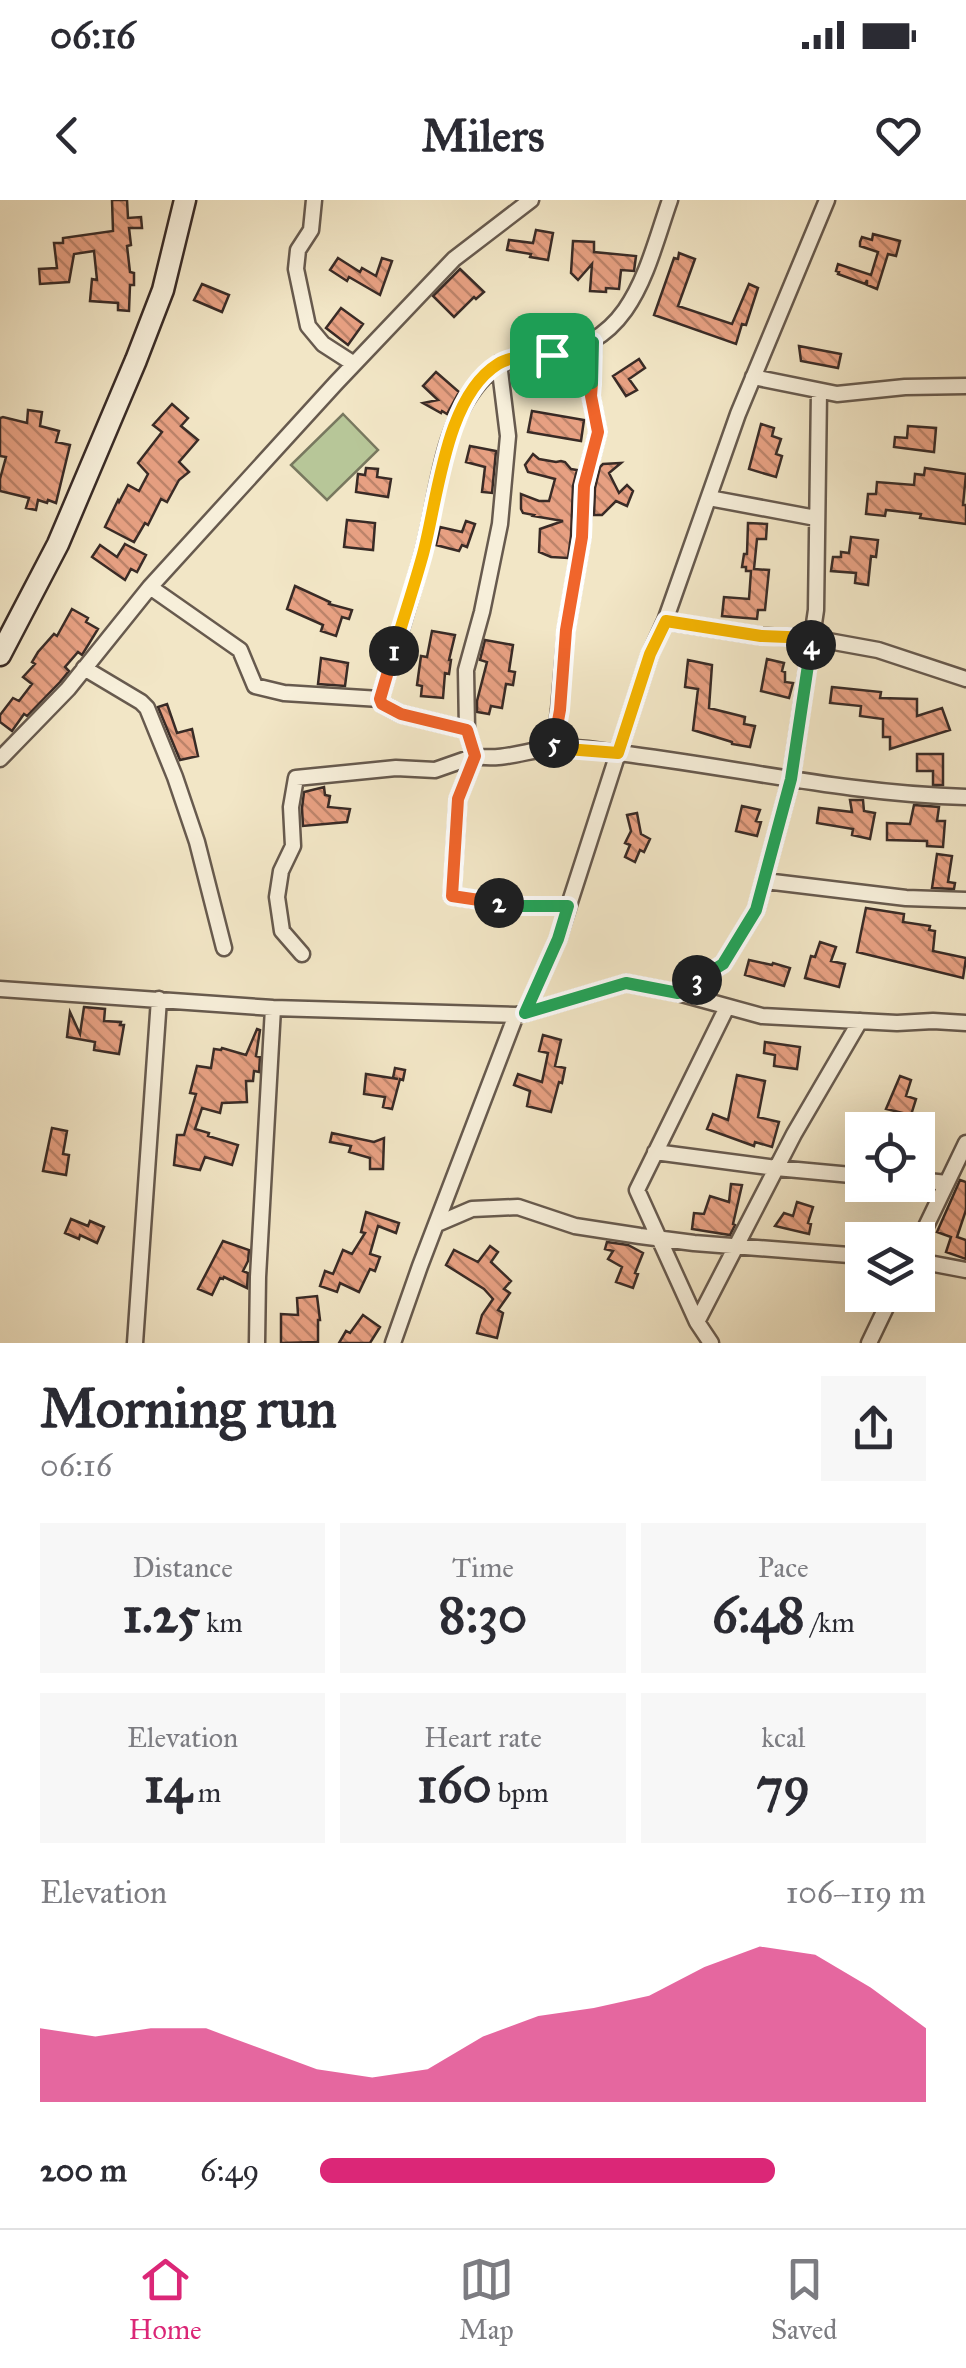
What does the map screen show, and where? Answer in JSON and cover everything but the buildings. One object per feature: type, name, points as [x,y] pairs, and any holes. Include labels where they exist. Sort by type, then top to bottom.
[{"type":"street","points":[[0,656],[58,544],[136,360],[163,290],[185,200]]},
{"type":"street","points":[[314,200],[311,230],[298,250],[296,269],[308,326],[322,344],[354,364]]},
{"type":"street","points":[[0,759],[68,688],[150,587],[354,364],[454,259],[531,200]]},
{"type":"street","points":[[467,730],[401,714],[380,699],[423,552],[446,448],[462,407],[479,382],[499,363],[552,355],[593,342],[616,322],[641,282],[670,200]]},
{"type":"street","points":[[394,1343],[520,1014],[558,939],[650,654],[666,621],[754,378],[827,200]]},
{"type":"street","points":[[554,748],[566,630],[582,537],[584,486],[598,432],[591,396],[593,342]]},
{"type":"street","points":[[499,363],[507,453],[496,541],[466,670],[467,730],[475,756],[458,799],[452,896],[518,906],[568,906]]},
{"type":"street","points":[[754,378],[837,394],[966,386]]},
{"type":"street","points":[[678,993],[723,964],[756,910],[791,779],[816,610],[819,392]]},
{"type":"street","points":[[708,498],[816,518]]},
{"type":"street","points":[[150,587],[240,650],[255,686],[284,694],[380,699]]},
{"type":"street","points":[[666,621],[878,650],[966,678]]},
{"type":"street","points":[[84,668],[147,708],[198,842],[224,948]]},
{"type":"street","points":[[302,954],[282,931],[277,897],[293,846],[291,807],[296,778],[396,768],[435,770],[475,756],[490,759],[554,748],[618,753],[929,796],[966,797]]},
{"type":"street","points":[[765,881],[906,898],[966,900]]},
{"type":"street","points":[[0,990],[273,1008],[520,1014],[626,983],[762,1016],[966,1024]]},
{"type":"street","points":[[135,1343],[159,999]]},
{"type":"street","points":[[711,1343],[697,1322],[637,1190],[727,1007]]},
{"type":"street","points":[[257,1343],[273,1008]]},
{"type":"street","points":[[697,1322],[776,1168],[860,1022]]},
{"type":"street","points":[[928,1222],[966,1143]]},
{"type":"street","points":[[655,1152],[845,1174]]},
{"type":"street","points":[[935,1182],[946,1183]]},
{"type":"street","points":[[437,1224],[472,1209],[518,1207],[575,1226],[845,1255]]},
{"type":"street","points":[[935,1264],[966,1270]]},
{"type":"street","points":[[869,1343],[884,1312]]},
{"type":"green space","points":[[343,414],[378,450],[327,500],[291,465]]},
{"type":"route","points":[[593,342],[591,396],[598,432],[584,486],[582,537],[566,630],[554,748],[618,753],[650,654],[666,621],[761,636],[812,638],[791,779],[765,881],[756,910],[723,964],[678,993],[626,983],[525,1013],[558,939],[568,906],[518,906],[452,896],[458,799],[475,756],[467,730],[401,714],[390,710],[380,699],[423,552],[446,448],[462,407],[479,382],[499,363],[552,355],[593,342]]}]
